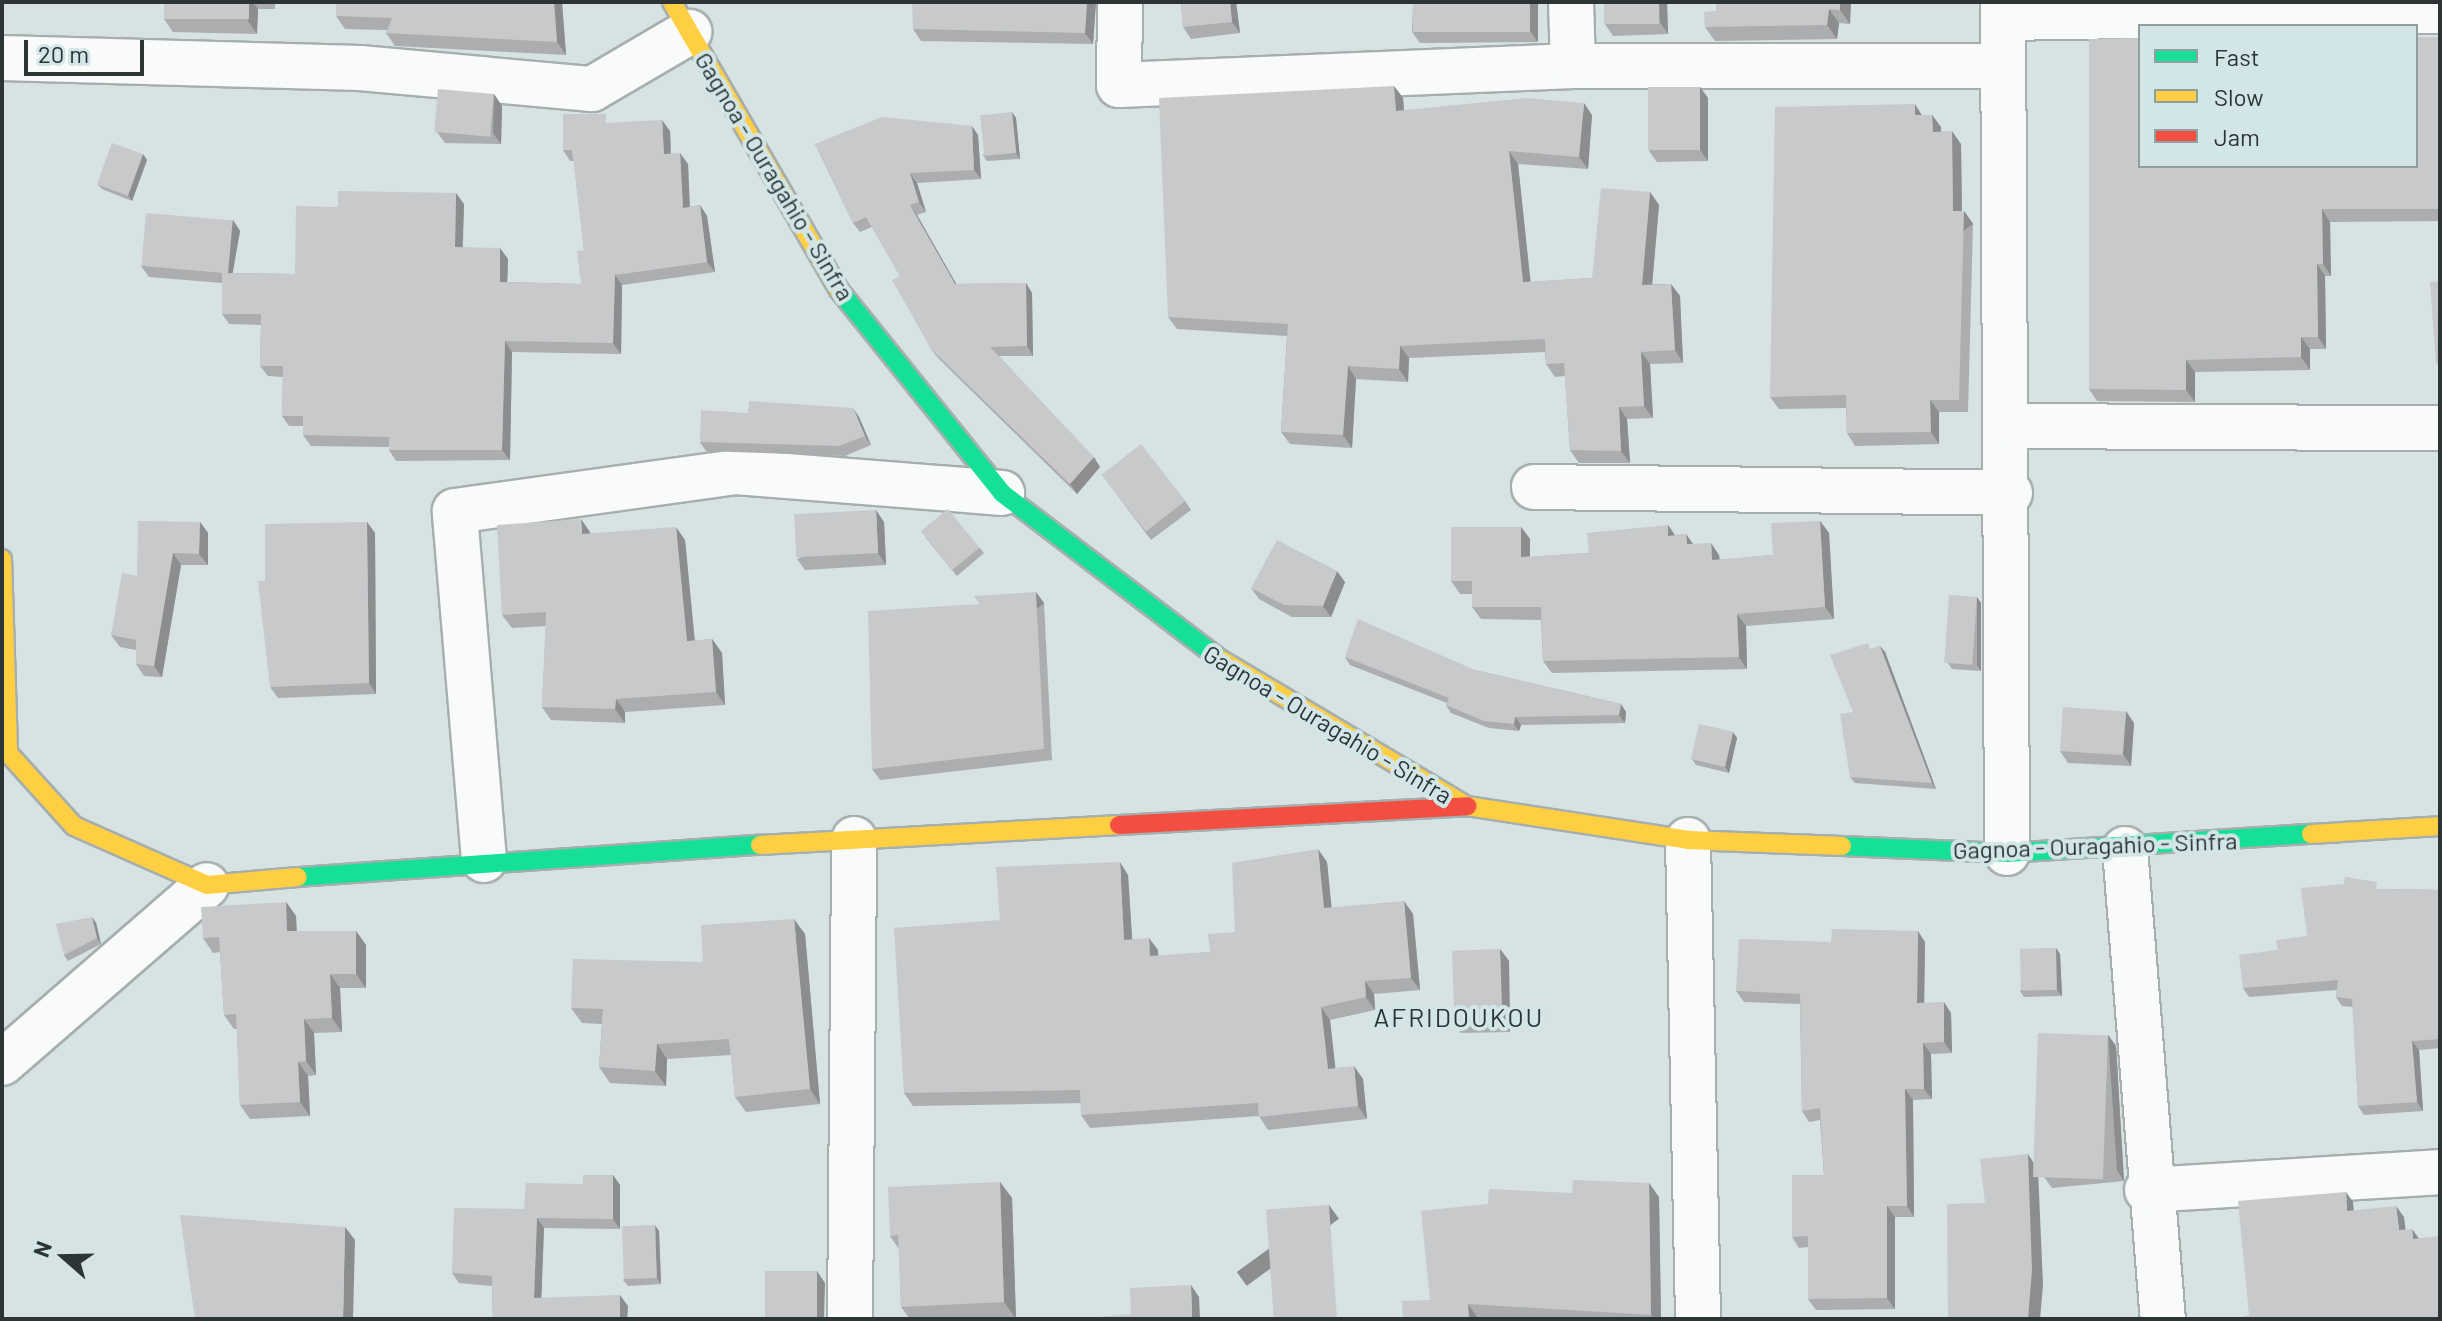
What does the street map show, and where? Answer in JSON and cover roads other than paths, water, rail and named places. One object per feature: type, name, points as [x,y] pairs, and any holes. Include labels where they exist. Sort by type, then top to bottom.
[{"type":"main road","name":"Gagnoa - Ouragahio - Sinfra","points":[[680,17],[837,287],[1002,493],[1183,637],[1467,806],[1688,840],[2007,853],[2125,849],[2440,826]]},
{"type":"main road","points":[[2,559],[8,753],[74,826],[207,885],[484,860],[1467,806]]},
{"type":"street","points":[[1120,2],[1119,85],[1573,66],[2003,66]]},
{"type":"street","points":[[1571,2],[1573,66]]},
{"type":"street","points":[[2007,853],[2010,426],[2003,10],[2440,11]]},
{"type":"street","points":[[2,58],[360,68],[592,89],[680,17]]},
{"type":"street","points":[[2010,426],[2440,428]]},
{"type":"street","points":[[484,860],[455,511],[736,472],[1002,493]]},
{"type":"street","points":[[1534,487],[2010,493]]},
{"type":"street","points":[[850,1319],[854,839]]},
{"type":"street","points":[[1688,840],[1698,1319]]},
{"type":"street","points":[[2125,849],[2147,1190],[2163,1319]]},
{"type":"street","points":[[2,1063],[207,885]]},
{"type":"street","points":[[2147,1190],[2440,1172]]},
{"type":"district","name":"AFRIDOUKOU","points":[[1459,1017]]}]
